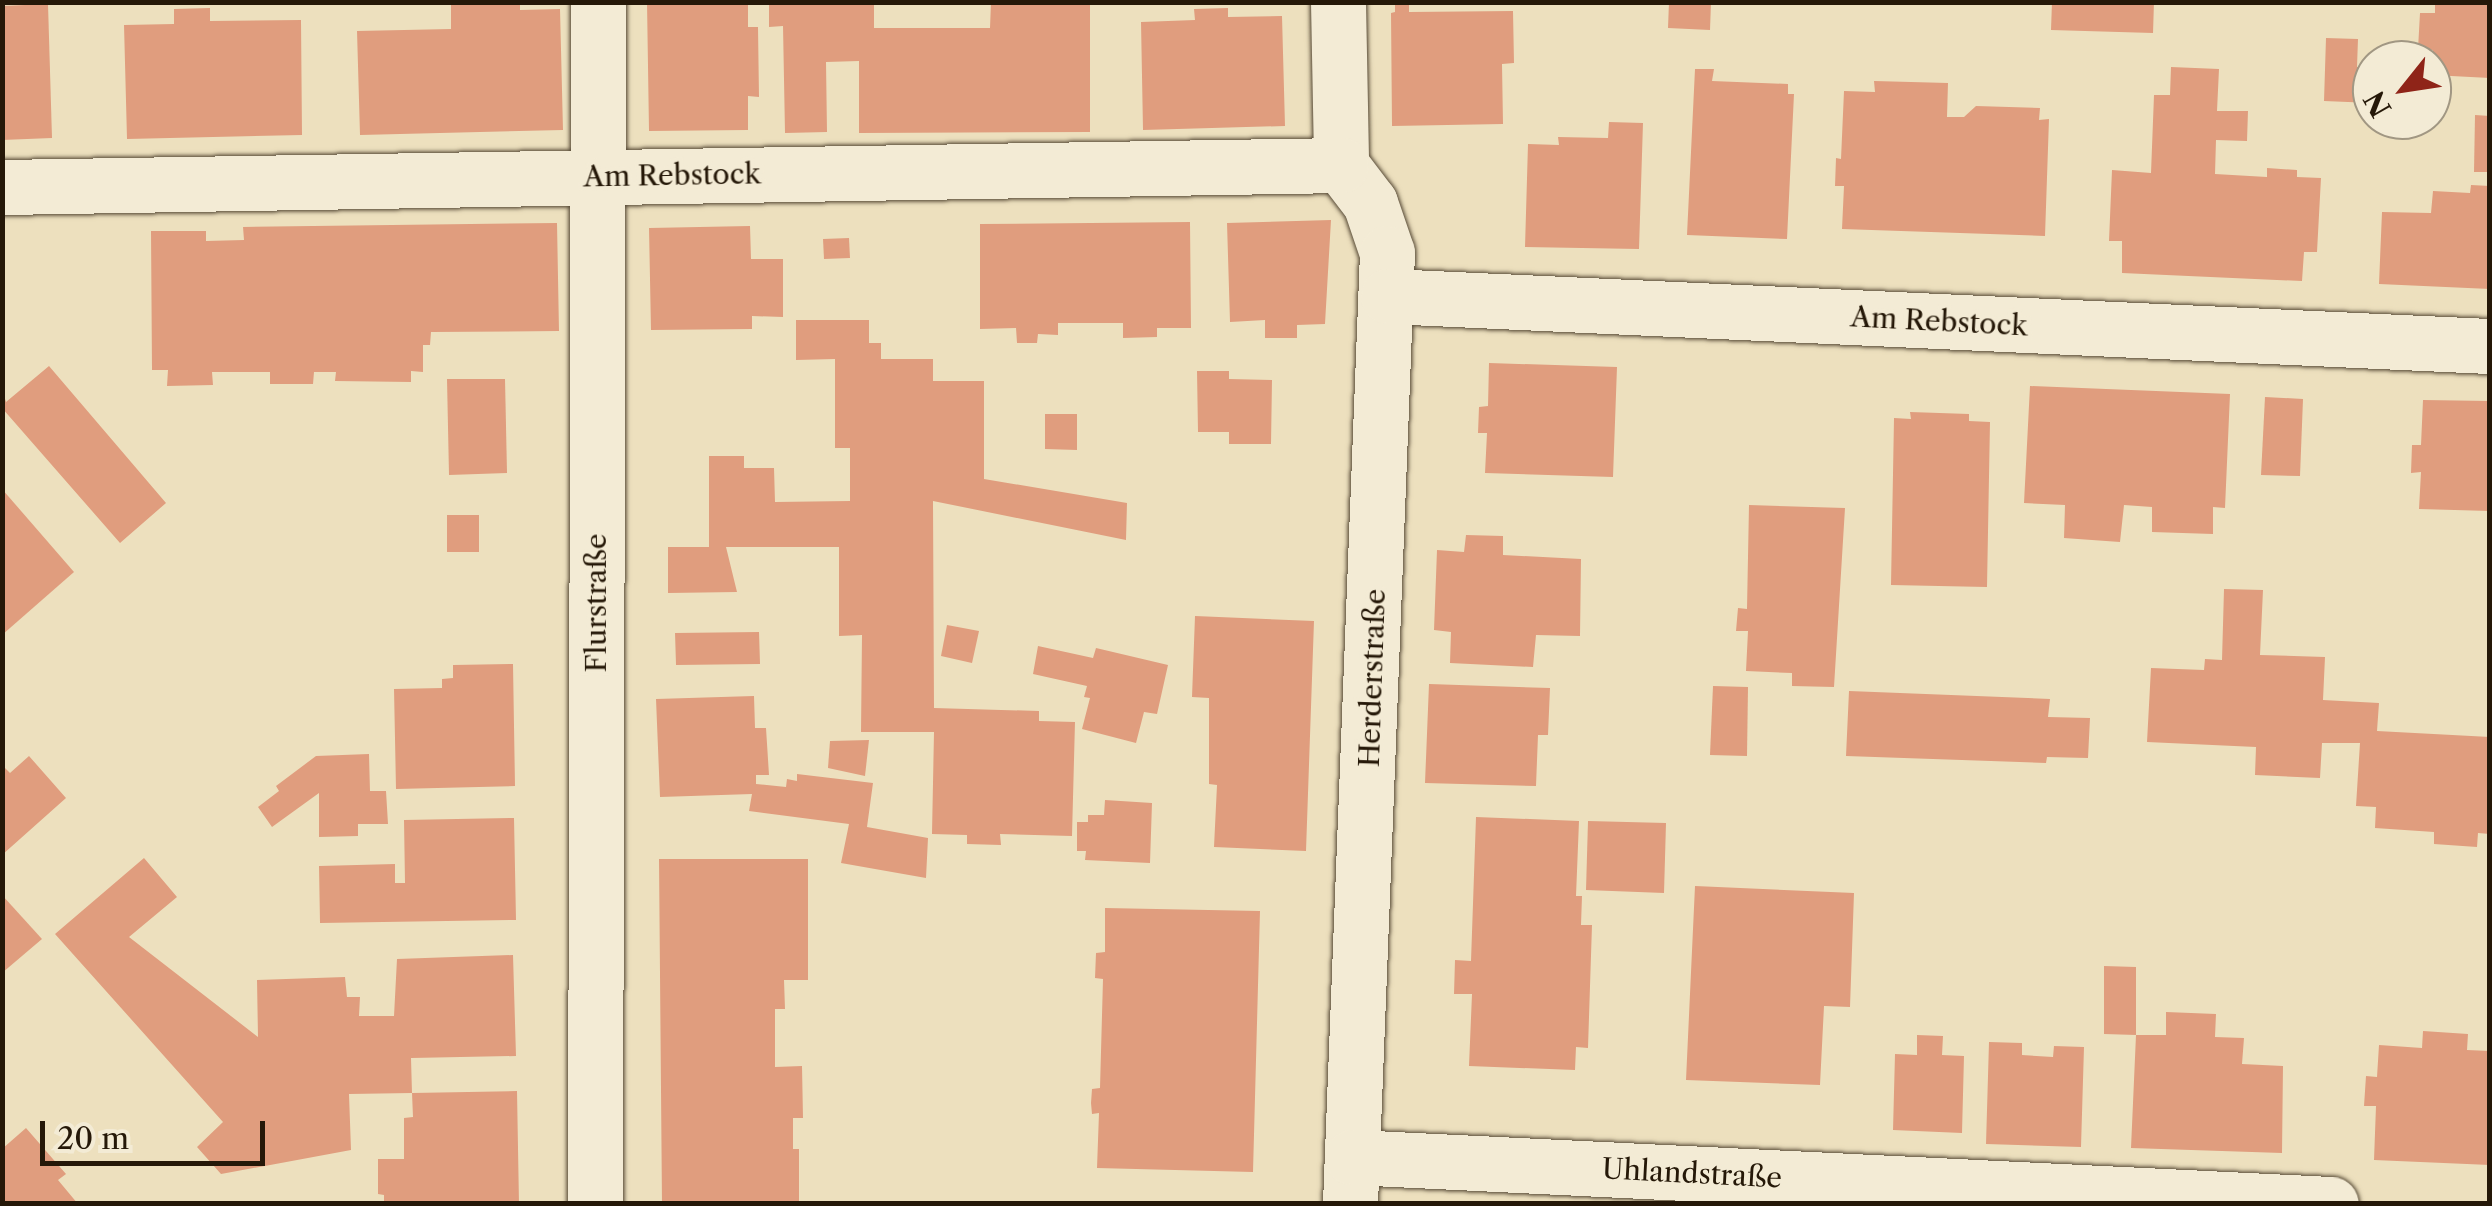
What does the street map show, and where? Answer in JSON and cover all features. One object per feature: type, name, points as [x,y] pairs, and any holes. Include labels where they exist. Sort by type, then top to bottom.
[{"type":"street","name":"Flurstraße","points":[[595,1204],[598,2]]},
{"type":"street","points":[[1338,2],[1341,165]]},
{"type":"street","name":"Am Rebstock","points":[[2,187],[1341,165]]},
{"type":"street","name":"Herderstraße","points":[[1341,165],[1364,193],[1388,253],[1351,1180]]},
{"type":"street","name":"Am Rebstock","points":[[1388,296],[2490,346]]},
{"type":"street","name":"Uhlandstraße","points":[[1351,1180],[2331,1204]]},
{"type":"building","points":[[451,2],[520,2],[520,10],[560,9],[563,130],[360,135],[357,31],[451,29]]},
{"type":"building","points":[[647,2],[748,2],[748,27],[758,27],[759,97],[748,96],[748,130],[649,131]]},
{"type":"building","points":[[769,2],[874,2],[874,28],[990,28],[991,2],[1090,2],[1090,132],[859,133],[859,61],[826,62],[827,132],[785,133],[783,26],[769,27]]},
{"type":"building","points":[[1395,2],[1409,2],[1409,12],[1513,11],[1514,63],[1502,64],[1503,124],[1392,126],[1391,13],[1395,12]]},
{"type":"building","points":[[1669,2],[1711,2],[1710,30],[1668,28]]},
{"type":"building","points":[[2052,2],[2154,2],[2153,33],[2051,30]]},
{"type":"building","points":[[2435,2],[2490,2],[2490,78],[2452,76],[2452,40],[2418,40],[2420,13],[2435,13]]},
{"type":"building","points":[[48,4],[52,138],[2,140],[2,6]]},
{"type":"building","points":[[210,8],[210,21],[301,20],[302,135],[127,139],[124,25],[174,24],[174,9]]},
{"type":"building","points":[[1228,8],[1228,17],[1282,16],[1285,126],[1143,130],[1141,22],[1195,20],[1194,9]]},
{"type":"building","points":[[2326,38],[2358,39],[2352,40],[2352,102],[2324,101]]},
{"type":"building","points":[[2171,67],[2219,69],[2217,111],[2248,111],[2247,141],[2216,140],[2215,174],[2267,177],[2267,168],[2297,170],[2297,177],[2321,178],[2317,252],[2304,252],[2302,281],[2122,273],[2122,241],[2109,241],[2112,170],[2151,173],[2154,95],[2170,95]]},
{"type":"building","points":[[1695,69],[1714,69],[1712,81],[1788,84],[1788,94],[1794,94],[1787,239],[1687,235]]},
{"type":"building","points":[[1874,81],[1948,83],[1947,117],[1964,117],[1976,106],[2040,108],[2039,120],[2049,119],[2045,236],[1842,229],[1844,186],[1835,186],[1836,158],[1841,159],[1844,91],[1875,92]]},
{"type":"building","points":[[2475,115],[2490,116],[2490,172],[2474,172]]},
{"type":"building","points":[[1609,122],[1643,123],[1639,249],[1525,247],[1528,144],[1559,145],[1558,137],[1608,138]]},
{"type":"building","points":[[2471,185],[2490,186],[2490,289],[2379,284],[2382,212],[2431,213],[2433,191],[2470,193]]},
{"type":"building","points":[[1331,220],[1325,324],[1297,325],[1297,338],[1265,338],[1265,320],[1230,322],[1227,223]]},
{"type":"building","points":[[1190,222],[1191,328],[1157,328],[1157,337],[1123,338],[1123,323],[1058,323],[1058,335],[1038,334],[1037,343],[1017,343],[1016,328],[980,329],[980,224]]},
{"type":"building","points":[[557,223],[559,331],[431,332],[430,345],[423,345],[423,372],[411,371],[411,382],[335,381],[336,372],[314,372],[313,384],[270,384],[270,372],[212,372],[213,385],[167,386],[168,370],[152,370],[151,231],[206,231],[206,241],[244,240],[243,227]]},
{"type":"building","points":[[750,226],[751,259],[783,259],[783,317],[752,316],[752,329],[651,330],[649,228]]},
{"type":"building","points":[[849,238],[850,258],[824,259],[823,239]]},
{"type":"building","points":[[796,320],[869,320],[869,343],[881,343],[881,359],[933,359],[933,381],[984,381],[984,479],[1127,503],[1126,540],[933,501],[934,708],[1039,711],[1039,721],[1075,722],[1072,836],[1000,834],[1001,845],[967,844],[967,835],[932,834],[934,732],[861,732],[862,635],[839,636],[839,547],[726,547],[737,592],[668,593],[668,547],[709,547],[709,456],[744,456],[744,468],[774,468],[775,502],[850,501],[850,448],[835,448],[835,359],[796,360]]},
{"type":"building","points":[[1489,363],[1617,367],[1613,477],[1485,473],[1487,433],[1478,433],[1479,407],[1488,406]]},
{"type":"building","points":[[49,366],[166,503],[120,543],[2,408],[2,389],[6,402]]},
{"type":"building","points":[[1197,371],[1229,371],[1229,379],[1272,380],[1271,444],[1229,444],[1229,432],[1198,432]]},
{"type":"building","points":[[447,379],[505,379],[507,473],[449,475]]},
{"type":"building","points":[[2030,386],[2230,394],[2225,508],[2213,507],[2213,534],[2152,532],[2152,507],[2124,505],[2120,542],[2064,538],[2065,505],[2024,503]]},
{"type":"building","points":[[2265,397],[2303,399],[2300,476],[2261,475]]},
{"type":"building","points":[[2423,400],[2490,401],[2490,511],[2419,509],[2421,472],[2411,473],[2412,445],[2421,445]]},
{"type":"building","points":[[1910,412],[1969,414],[1969,421],[1990,422],[1987,587],[1891,585],[1894,418],[1911,419]]},
{"type":"building","points":[[1045,414],[1077,414],[1077,450],[1045,449]]},
{"type":"building","points":[[2,489],[74,572],[2,635]]},
{"type":"building","points":[[1749,505],[1845,508],[1834,687],[1792,686],[1792,673],[1746,671],[1748,631],[1736,631],[1738,608],[1747,609]]},
{"type":"building","points":[[447,515],[479,515],[479,552],[447,552]]},
{"type":"building","points":[[1466,535],[1503,536],[1503,555],[1581,559],[1580,636],[1536,635],[1533,667],[1450,663],[1451,632],[1434,630],[1437,550],[1464,552]]},
{"type":"building","points":[[2224,589],[2263,590],[2260,655],[2325,657],[2323,700],[2379,703],[2377,731],[2490,737],[2490,834],[2478,833],[2477,847],[2434,844],[2434,832],[2375,828],[2376,807],[2356,806],[2360,743],[2322,743],[2320,778],[2255,775],[2256,747],[2147,742],[2151,668],[2204,670],[2205,659],[2222,660]]},
{"type":"building","points":[[1195,616],[1314,621],[1306,851],[1214,847],[1217,785],[1209,784],[1209,698],[1192,697]]},
{"type":"building","points":[[947,625],[979,631],[972,663],[941,656]]},
{"type":"building","points":[[759,632],[760,664],[676,665],[675,633]]},
{"type":"building","points":[[1038,646],[1093,658],[1096,648],[1168,665],[1157,714],[1144,712],[1136,743],[1082,729],[1090,698],[1084,697],[1087,686],[1033,674]]},
{"type":"building","points":[[513,664],[515,786],[396,789],[394,689],[442,688],[442,679],[453,678],[453,665]]},
{"type":"building","points":[[1429,684],[1550,688],[1548,735],[1538,735],[1536,786],[1425,783]]},
{"type":"building","points":[[1713,686],[1748,687],[1747,756],[1710,755]]},
{"type":"building","points":[[1849,691],[2050,699],[2048,717],[2090,718],[2088,758],[2047,757],[2046,763],[1846,756]]},
{"type":"building","points":[[754,696],[755,728],[766,728],[769,775],[756,775],[756,784],[786,787],[787,779],[797,781],[797,774],[873,783],[867,827],[928,838],[926,878],[841,863],[849,824],[749,811],[752,794],[660,797],[656,699]]},
{"type":"building","points":[[869,740],[865,776],[828,768],[830,741]]},
{"type":"building","points":[[369,754],[370,791],[386,791],[388,824],[358,824],[358,836],[319,837],[319,793],[272,827],[258,807],[279,791],[276,786],[316,756]]},
{"type":"building","points":[[29,756],[66,798],[2,855],[2,765],[10,773]]},
{"type":"building","points":[[1105,800],[1152,803],[1150,863],[1085,860],[1086,851],[1077,851],[1077,822],[1088,822],[1088,815],[1104,815]]},
{"type":"building","points":[[1476,817],[1579,821],[1576,896],[1582,896],[1581,925],[1592,925],[1588,1048],[1576,1047],[1575,1070],[1469,1066],[1472,994],[1454,994],[1455,960],[1471,961]]},
{"type":"building","points":[[514,818],[516,920],[320,923],[319,866],[395,864],[395,883],[405,883],[404,820]]},
{"type":"building","points":[[1588,821],[1666,823],[1664,893],[1586,890]]},
{"type":"building","points":[[144,858],[177,897],[129,937],[258,1037],[257,980],[345,977],[347,997],[360,997],[359,1016],[394,1016],[397,959],[513,955],[516,1056],[411,1058],[412,1093],[349,1094],[351,1150],[221,1174],[197,1147],[223,1122],[55,934]]},
{"type":"building","points":[[659,859],[808,859],[808,980],[784,980],[785,1009],[775,1009],[775,1067],[802,1066],[803,1118],[793,1118],[793,1149],[799,1149],[799,1204],[662,1204]]},
{"type":"building","points":[[1695,886],[1854,893],[1850,1007],[1824,1006],[1820,1085],[1686,1080]]},
{"type":"building","points":[[2,895],[42,939],[2,973]]},
{"type":"building","points":[[1105,908],[1260,911],[1253,1172],[1097,1168],[1099,1113],[1092,1114],[1091,1103],[1092,1089],[1100,1088],[1103,979],[1095,978],[1096,953],[1105,952]]},
{"type":"building","points":[[2104,966],[2136,967],[2136,1035],[2104,1034]]},
{"type":"building","points":[[2166,1012],[2216,1014],[2215,1037],[2244,1038],[2242,1064],[2283,1066],[2282,1153],[2131,1148],[2136,1035],[2166,1035]]},
{"type":"building","points":[[2423,1031],[2468,1034],[2467,1050],[2490,1051],[2490,1165],[2374,1160],[2376,1106],[2364,1106],[2366,1076],[2377,1077],[2379,1045],[2422,1048]]},
{"type":"building","points":[[1917,1035],[1943,1036],[1942,1055],[1964,1056],[1962,1133],[1893,1130],[1895,1054],[1917,1055]]},
{"type":"building","points":[[1989,1042],[2022,1043],[2022,1055],[2053,1057],[2054,1046],[2084,1047],[2081,1147],[1986,1144]]},
{"type":"building","points":[[517,1091],[519,1204],[384,1204],[384,1195],[378,1194],[378,1159],[404,1159],[404,1118],[413,1117],[412,1093]]},
{"type":"building","points":[[26,1128],[66,1174],[58,1180],[78,1204],[2,1204],[2,1149]]}]
